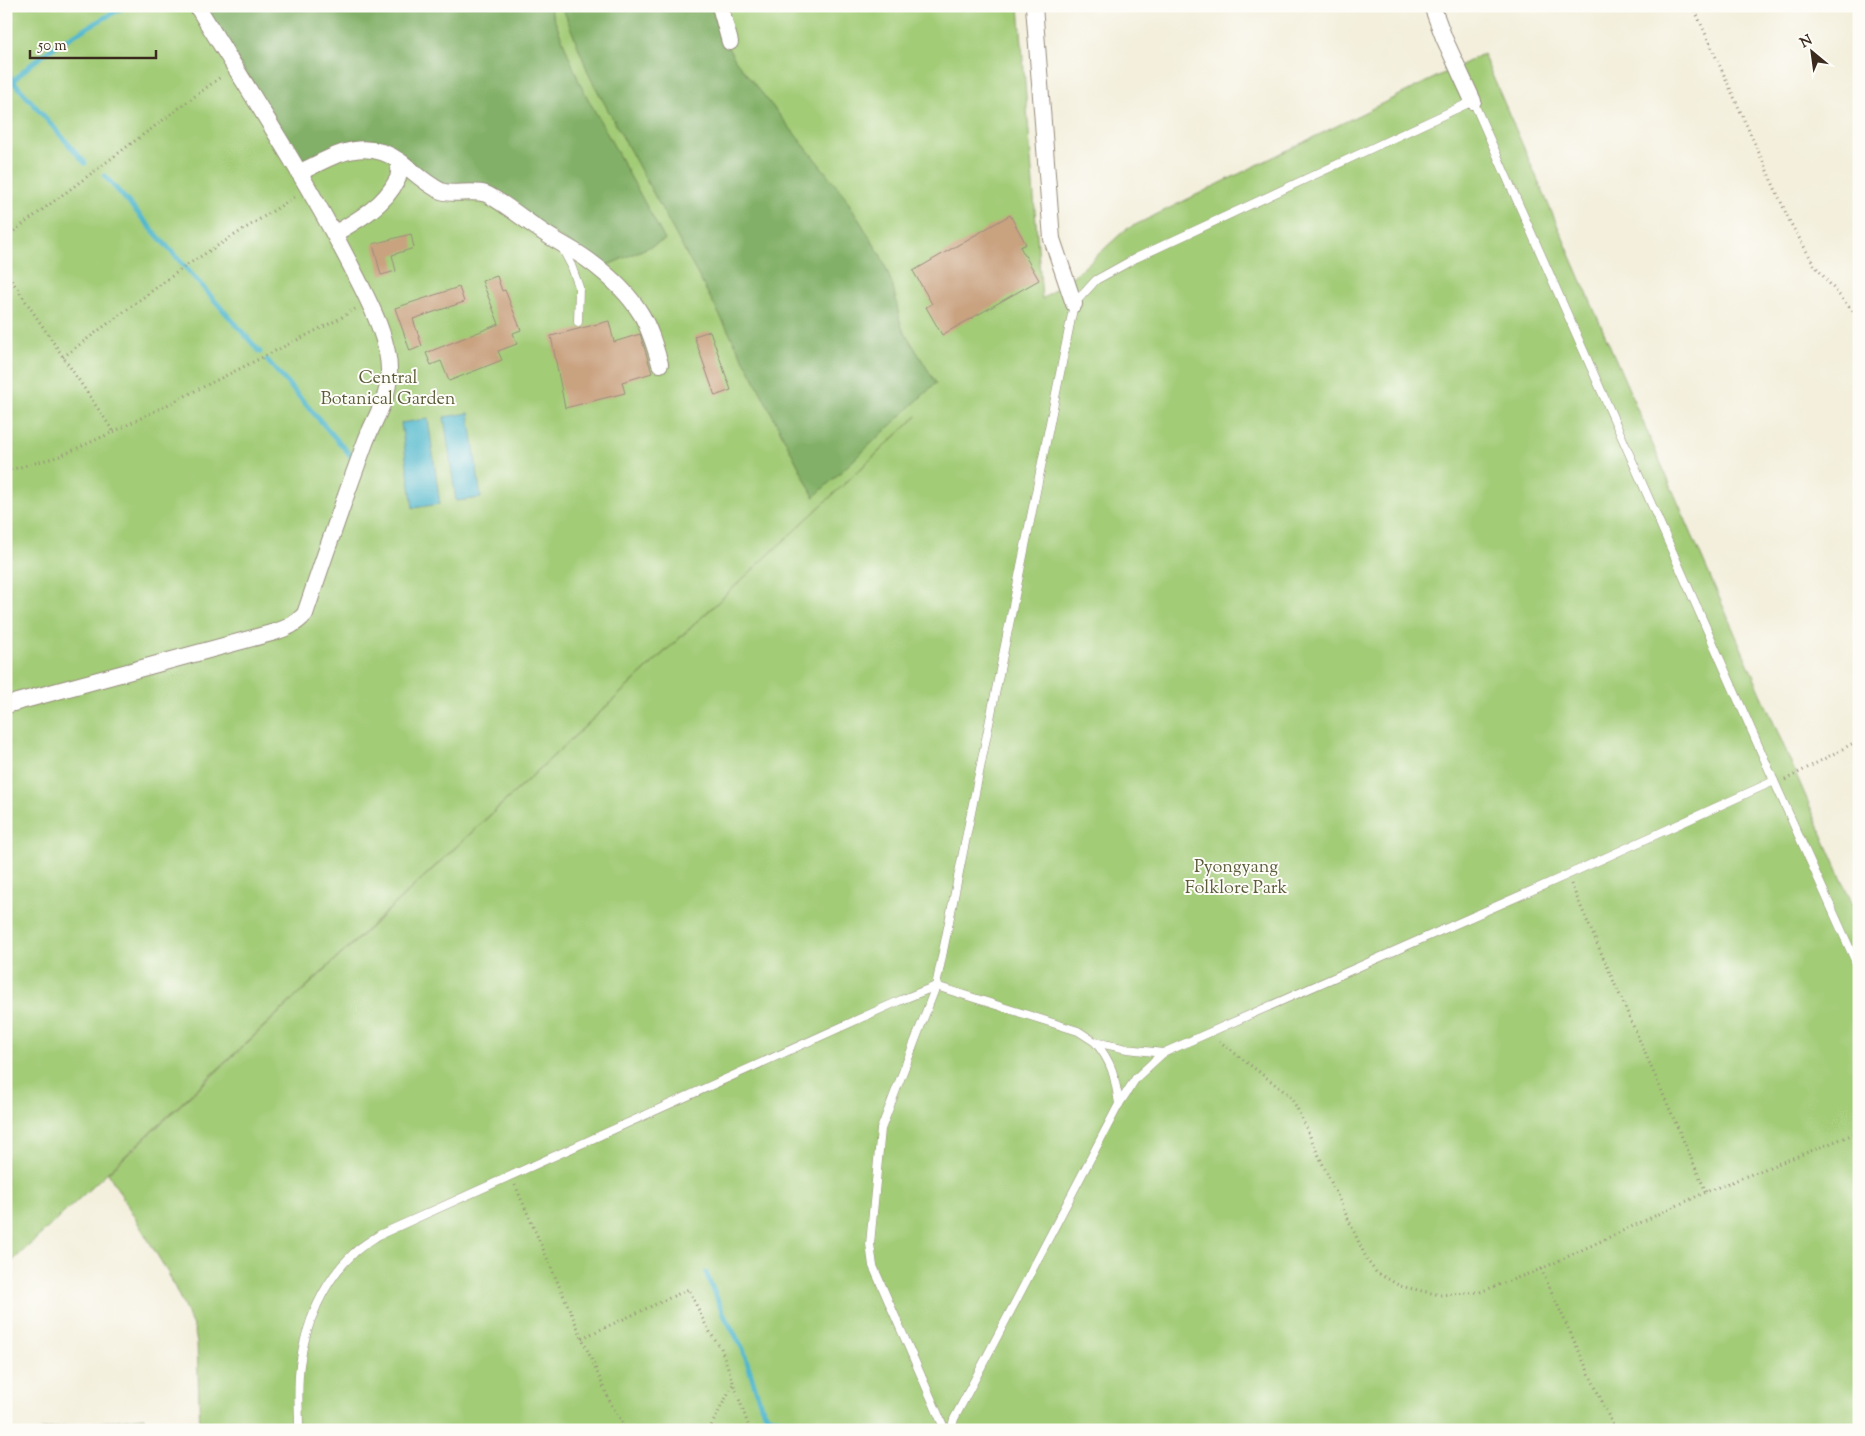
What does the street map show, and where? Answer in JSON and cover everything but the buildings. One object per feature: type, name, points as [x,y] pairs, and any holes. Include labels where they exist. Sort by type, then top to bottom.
[{"type":"street","points":[[6,705],[275,632],[299,621],[305,614],[373,422],[387,393],[388,360],[384,342],[368,300],[299,172],[197,6]]},
{"type":"street","points":[[720,6],[730,42]]},
{"type":"street","points":[[1034,6],[1052,239],[1074,304]]},
{"type":"street","points":[[1432,6],[1444,38],[1473,101]]},
{"type":"street","points":[[299,172],[332,156],[357,148],[379,150],[400,161],[424,181],[443,192],[475,191],[488,195],[588,260],[618,287],[640,313],[660,364]]},
{"type":"street","points":[[334,234],[369,213],[388,193],[398,179],[400,161]]},
{"type":"lane","points":[[945,1430],[873,1266],[870,1244],[881,1129],[936,986],[1074,304],[1096,280],[1136,258],[1473,101],[1774,783],[1859,969]]},
{"type":"lane","points":[[559,242],[571,265],[579,287],[578,322]]},
{"type":"lane","points":[[951,1430],[954,1419],[1119,1104],[1136,1078],[1163,1053],[1774,783]]},
{"type":"lane","points":[[299,1429],[300,1365],[306,1336],[314,1312],[325,1291],[342,1266],[354,1253],[378,1235],[511,1177],[882,1008],[936,986],[1078,1031],[1095,1042],[1106,1055],[1112,1070],[1119,1104]]},
{"type":"lane","points":[[1095,1042],[1127,1049],[1163,1053]]},
{"type":"path","points":[[1693,6],[1790,222],[1815,266],[1859,319]]},
{"type":"path","points":[[6,237],[235,67]]},
{"type":"path","points":[[63,357],[184,267],[308,189]]},
{"type":"path","points":[[6,272],[113,432]]},
{"type":"path","points":[[6,471],[60,456],[113,432],[339,319],[368,300]]},
{"type":"path","points":[[1774,783],[1859,740]]},
{"type":"path","points":[[1567,875],[1706,1192]]},
{"type":"path","points":[[1209,1034],[1289,1095],[1296,1106],[1367,1260],[1376,1272],[1400,1286],[1440,1295],[1480,1292],[1541,1269],[1706,1192],[1859,1132]]},
{"type":"path","points":[[511,1177],[610,1404],[627,1430]]},
{"type":"path","points":[[1541,1269],[1615,1430]]},
{"type":"path","points":[[582,1338],[689,1289],[703,1319],[721,1348],[750,1430]]},
{"type":"path","points":[[709,1430],[734,1383]]},
{"type":"path","points":[[299,1429],[344,1428],[363,1430]]},
{"type":"green space","name":"Pyongyang Folklore Park","points":[[6,6],[1019,6],[1042,299],[1081,270],[1125,230],[1483,54],[1859,919],[1859,1430],[200,1430],[197,1343],[194,1328],[168,1273],[108,1173],[917,416],[6,1267]]},
{"type":"green space","points":[[204,6],[549,6],[580,84],[665,240],[608,265],[594,259],[492,192],[444,185],[429,176],[388,144],[376,140],[351,141],[310,158],[303,159],[297,153]]},
{"type":"green space","points":[[562,6],[712,6],[718,31],[736,61],[844,195],[881,256],[893,286],[901,326],[936,383],[814,497],[750,371],[590,77]]},
{"type":"green space","points":[[144,1417],[144,1430],[41,1430]]},
{"type":"water","points":[[469,413],[481,498],[456,501],[444,417]]},
{"type":"water","points":[[428,419],[440,504],[413,508],[401,423]]},
{"type":"waterway","points":[[6,90],[18,76],[46,53],[125,6]]},
{"type":"waterway","points":[[6,69],[13,81],[85,163]]},
{"type":"waterway","points":[[105,176],[260,352]]},
{"type":"waterway","points":[[267,360],[352,457]]},
{"type":"waterway","points":[[706,1273],[724,1315],[743,1349],[761,1406],[767,1415],[778,1419],[799,1422],[812,1430]]},
{"type":"park label","name":"Central Botanical Garden","points":[[388,387]]}]
